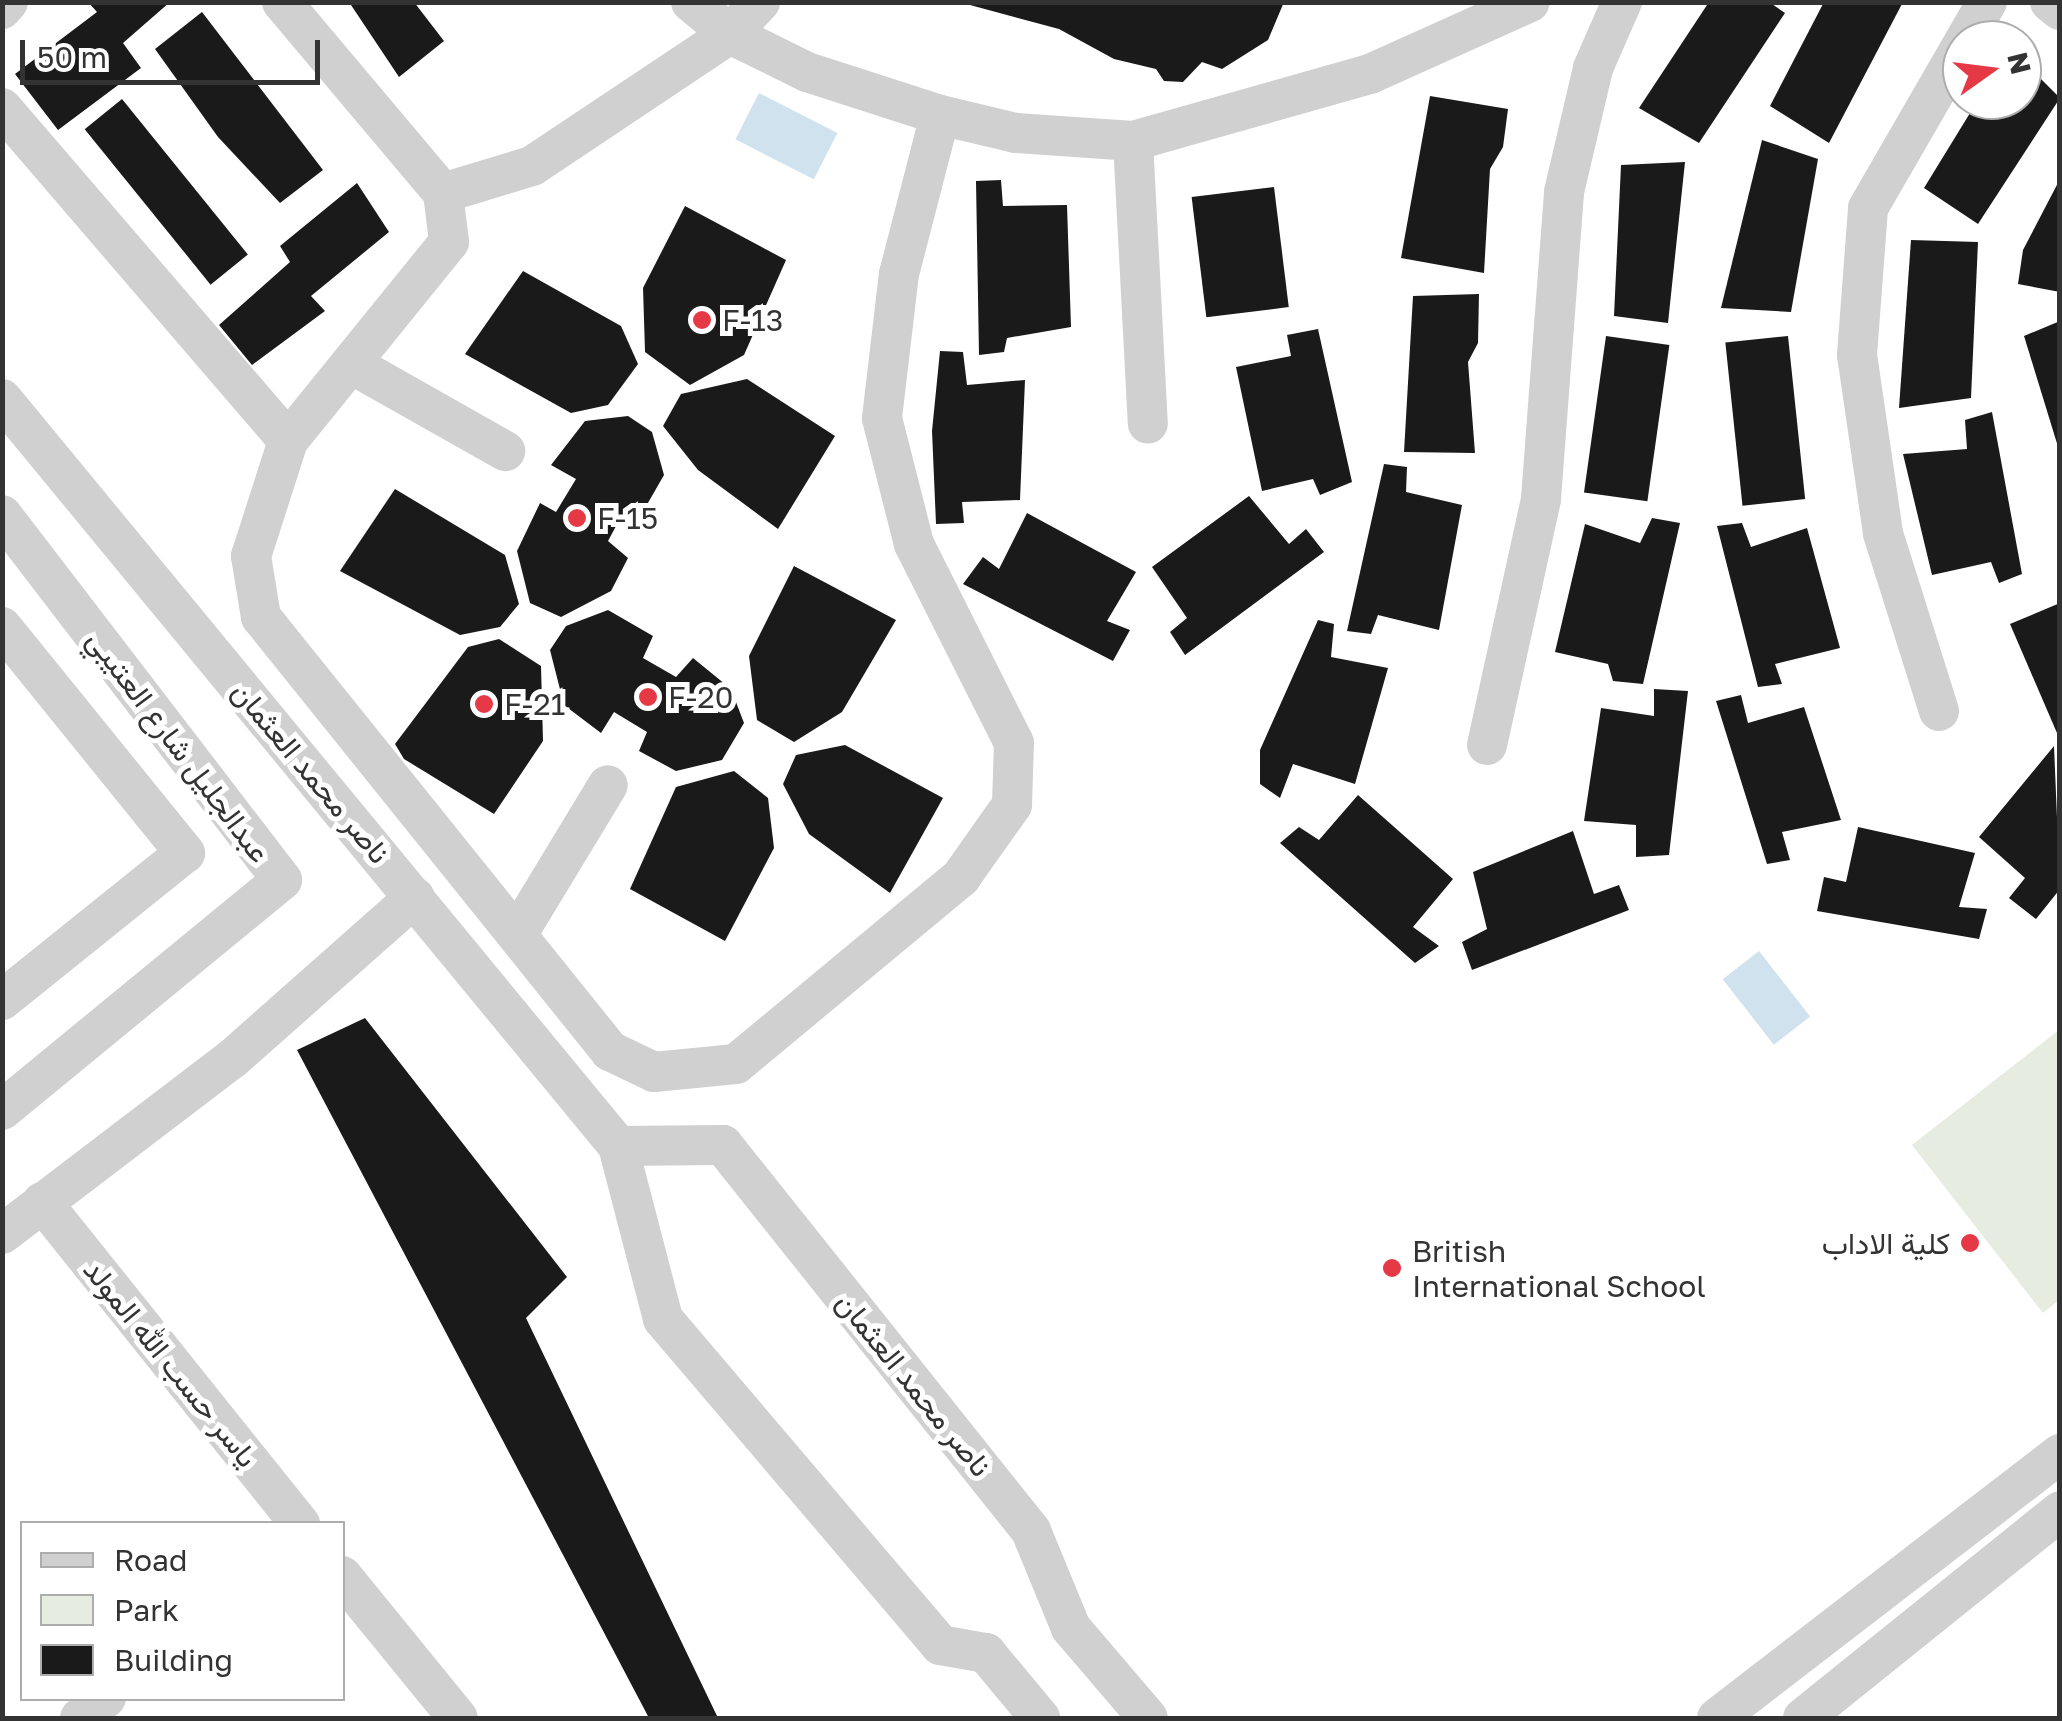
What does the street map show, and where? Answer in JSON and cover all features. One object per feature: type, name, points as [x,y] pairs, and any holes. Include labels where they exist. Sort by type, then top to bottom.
[{"type":"street","points":[[2,9],[8,2]]},
{"type":"street","points":[[282,2],[443,193],[449,242],[354,365],[288,441],[251,556],[260,618],[610,1051],[654,1072],[736,1064],[961,877],[1012,805],[1014,743],[914,544],[882,418],[899,274],[940,115]]},
{"type":"street","points":[[691,2],[730,34],[807,72],[940,115],[1016,133],[1133,141],[1370,74],[1530,2]]},
{"type":"street","points":[[443,193],[532,166],[730,34],[760,2]]},
{"type":"street","points":[[1487,745],[1541,499],[1564,192],[1593,68],[1622,2]]},
{"type":"street","points":[[1939,711],[1882,533],[1857,356],[1868,208],[1986,2]]},
{"type":"street","points":[[2050,2],[2060,10]]},
{"type":"street","points":[[2,108],[288,441]]},
{"type":"street","points":[[1133,141],[1148,424]]},
{"type":"street","points":[[354,365],[505,451]]},
{"type":"street","name":"ناصر محمد العثمان","points":[[2,398],[618,1146],[663,1319],[940,1645],[986,1653],[1040,1718]]},
{"type":"street","name":"عبدالجليل شارع العتيبي","points":[[2,514],[282,880],[2,1110]]},
{"type":"street","points":[[2,627],[184,852],[2,1000]]},
{"type":"street","points":[[517,935],[608,785]]},
{"type":"street","points":[[2,1234],[232,1059],[415,898]]},
{"type":"street","name":"ناصر محمد العثمان","points":[[618,1146],[723,1144],[1031,1531],[1071,1628],[1148,1718]]},
{"type":"street","name":"ياسر حسب الله المولد","points":[[42,1202],[298,1521]]},
{"type":"street","points":[[1717,1718],[2060,1454]]},
{"type":"street","points":[[1803,1718],[2060,1511]]},
{"type":"street","points":[[345,1580],[458,1718]]},
{"type":"street","points":[[80,1718],[102,1701]]},
{"type":"green space","points":[[2059,1030],[2059,1300],[2043,1313],[1912,1145]]},
{"type":"water","points":[[759,93],[837,133],[814,179],[735,139]]},
{"type":"water","points":[[1759,951],[1810,1016],[1774,1045],[1723,979]]},
{"type":"building","points":[[88,2],[170,2],[123,43],[141,68],[58,130],[15,74],[97,12]]},
{"type":"building","points":[[349,2],[414,2],[444,41],[399,77]]},
{"type":"building","points":[[959,2],[1284,2],[1268,40],[1222,69],[1202,62],[1183,82],[1164,81],[1156,69],[1114,59],[1059,29]]},
{"type":"building","points":[[1709,2],[1769,2],[1785,13],[1699,143],[1639,108]]},
{"type":"building","points":[[1824,2],[1903,2],[1829,143],[1770,106]]},
{"type":"building","points":[[202,12],[323,170],[280,203],[218,137],[155,49]]},
{"type":"building","points":[[2042,80],[2060,98],[1978,224],[1924,188],[1966,120],[2042,120]]},
{"type":"building","points":[[1430,96],[1508,109],[1503,147],[1490,169],[1484,273],[1401,258]]},
{"type":"building","points":[[122,99],[248,254],[211,285],[85,129]]},
{"type":"building","points":[[1762,140],[1818,159],[1791,312],[1721,308]]},
{"type":"building","points":[[1685,162],[1668,323],[1614,316],[1621,165]]},
{"type":"building","points":[[2060,179],[2060,292],[2018,284],[2023,250]]},
{"type":"building","points":[[1001,180],[1003,206],[1067,205],[1071,327],[1007,338],[1004,352],[979,355],[976,181]]},
{"type":"building","points":[[357,183],[389,232],[311,296],[325,311],[252,365],[219,325],[290,262],[280,246]]},
{"type":"building","points":[[1274,187],[1289,307],[1206,317],[1192,197]]},
{"type":"building","name":"F-13","points":[[685,206],[786,260],[744,355],[690,385],[645,352],[643,288]]},
{"type":"building","points":[[1911,240],[1978,242],[1971,398],[1899,408]]},
{"type":"building","points":[[523,271],[621,326],[638,364],[608,405],[571,413],[465,354]]},
{"type":"building","points":[[1479,294],[1478,343],[1468,362],[1475,453],[1404,452],[1413,296]]},
{"type":"building","points":[[2060,321],[2060,450],[2059,450],[2024,336]]},
{"type":"building","points":[[1318,329],[1352,482],[1320,495],[1313,479],[1262,491],[1236,367],[1291,356],[1287,335]]},
{"type":"building","points":[[1606,336],[1669,345],[1647,501],[1584,492]]},
{"type":"building","points":[[1788,336],[1805,499],[1742,506],[1725,343]]},
{"type":"building","points":[[940,351],[963,352],[967,385],[1025,380],[1020,500],[962,502],[964,523],[936,524],[932,431]]},
{"type":"building","points":[[747,379],[835,436],[778,529],[698,470],[663,426],[681,394]]},
{"type":"building","points":[[1992,412],[2022,574],[1999,583],[1991,562],[1932,575],[1903,454],[1967,449],[1965,420]]},
{"type":"building","name":"F-15","points":[[628,416],[652,432],[664,475],[637,522],[622,515],[608,541],[628,558],[611,591],[561,617],[530,603],[517,551],[540,503],[556,512],[576,479],[551,465],[585,421]]},
{"type":"building","points":[[1384,464],[1407,467],[1406,492],[1462,505],[1439,630],[1378,615],[1371,634],[1347,631]]},
{"type":"building","points":[[395,489],[505,555],[519,604],[500,627],[460,635],[340,571]]},
{"type":"building","points":[[1249,496],[1289,544],[1306,529],[1324,552],[1185,655],[1170,632],[1187,618],[1152,567]]},
{"type":"building","points":[[1027,513],[1136,572],[1107,621],[1130,630],[1113,661],[963,584],[983,557],[999,569]]},
{"type":"building","points":[[1652,518],[1680,523],[1643,684],[1613,681],[1608,664],[1555,652],[1585,524],[1640,543]]},
{"type":"building","points":[[1742,523],[1751,547],[1807,528],[1840,648],[1775,664],[1782,684],[1758,687],[1717,526]]},
{"type":"building","points":[[794,566],[896,620],[842,712],[794,742],[757,720],[749,656]]},
{"type":"building","points":[[2060,603],[2060,740],[2010,624]]},
{"type":"building","name":"F-20","points":[[608,610],[653,636],[643,658],[676,677],[693,658],[731,689],[744,723],[722,760],[676,771],[639,751],[647,732],[614,712],[601,733],[564,705],[550,650],[566,626]]},
{"type":"building","points":[[1318,620],[1334,624],[1331,657],[1388,668],[1355,784],[1293,764],[1280,798],[1260,784],[1260,750]]},
{"type":"building","name":"F-21","points":[[499,639],[541,666],[543,741],[494,814],[404,759],[395,744],[468,647]]},
{"type":"building","points":[[1654,689],[1688,691],[1669,855],[1636,857],[1636,825],[1584,821],[1601,708],[1654,716]]},
{"type":"building","points":[[1741,695],[1748,723],[1804,707],[1841,820],[1782,832],[1790,860],[1767,864],[1716,701]]},
{"type":"building","points":[[845,745],[943,798],[890,893],[809,834],[783,784],[796,755]]},
{"type":"building","points":[[2054,746],[2060,889],[2036,919],[2009,898],[2025,878],[1979,837]]},
{"type":"building","points":[[734,771],[768,798],[774,848],[725,941],[630,889],[676,787]]},
{"type":"building","points":[[1358,795],[1453,879],[1413,927],[1439,946],[1415,963],[1280,843],[1299,827],[1319,840]]},
{"type":"building","points":[[1858,827],[1975,853],[1959,907],[1987,909],[1979,939],[1817,911],[1824,877],[1846,882]]},
{"type":"building","points":[[1573,831],[1594,894],[1619,885],[1629,910],[1472,970],[1462,942],[1487,929],[1473,872]]},
{"type":"building","points":[[365,1018],[567,1277],[526,1318],[718,1718],[649,1718],[297,1050]]},
{"type":"place","name":"F-13","points":[[702,320]]},
{"type":"place","name":"F-15","points":[[577,518]]},
{"type":"place","name":"F-20","points":[[648,697]]},
{"type":"place","name":"F-21","points":[[484,704]]},
{"type":"place","name":"كلية الاداب","points":[[1970,1243]]},
{"type":"place","name":"British International School","points":[[1392,1268]]}]
